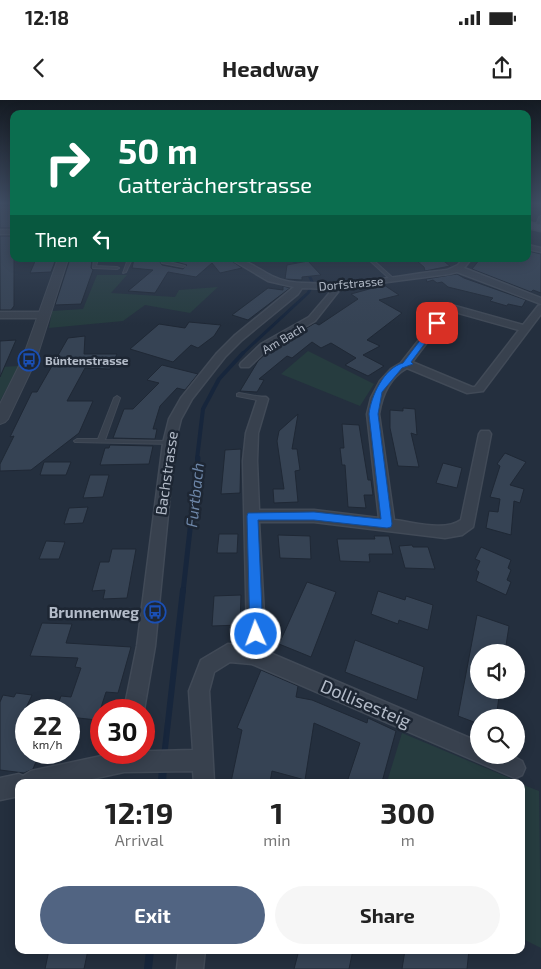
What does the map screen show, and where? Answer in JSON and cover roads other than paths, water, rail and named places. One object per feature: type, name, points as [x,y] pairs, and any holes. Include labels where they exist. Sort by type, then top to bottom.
[{"type":"street","points":[[0,419],[29,360],[62,262]]},
{"type":"street","name":"Dorfstrasse","points":[[240,262],[264,276],[284,283],[318,286],[392,280],[458,269]]},
{"type":"street","points":[[464,262],[458,269],[541,301]]},
{"type":"street","name":"Bachstrasse","points":[[136,699],[146,646],[169,443],[175,419],[187,398],[220,355],[242,339],[302,285]]},
{"type":"street","name":"Am Bach","points":[[245,365],[263,346],[312,319],[337,289],[336,286]]},
{"type":"street","points":[[387,524],[373,414],[378,392],[399,367],[408,364],[471,391],[480,388],[541,308]]},
{"type":"street","points":[[408,364],[406,362],[447,310],[455,309],[525,329]]},
{"type":"street","points":[[0,315],[44,315]]},
{"type":"street","points":[[242,339],[263,346]]},
{"type":"street","points":[[253,655],[256,634],[250,461],[252,434],[262,399]]},
{"type":"street","points":[[252,516],[314,516],[445,532],[462,529],[468,523],[486,434]]},
{"type":"street","name":"Dollisesteig","points":[[196,761],[199,691],[207,666],[228,653],[253,655],[470,748]]},
{"type":"street","points":[[155,761],[196,761],[203,779]]},
{"type":"street","points":[[42,779],[99,764]]},
{"type":"street","points":[[506,764],[515,768]]},
{"type":"street","points":[[0,789],[15,786]]},
{"type":"street","points":[[190,969],[192,954]]},
{"type":"lane","points":[[95,262],[94,267],[117,268]]},
{"type":"lane","points":[[124,272],[129,262]]},
{"type":"lane","points":[[163,262],[183,266]]},
{"type":"lane","points":[[373,262],[392,280]]},
{"type":"lane","points":[[239,395],[262,399]]},
{"type":"lane","points":[[101,441],[117,398]]},
{"type":"lane","points":[[77,441],[169,443]]},
{"type":"waterway","name":"Furtbach","points":[[294,262],[303,270]]},
{"type":"waterway","name":"Furtbach","points":[[243,354],[308,293],[313,284],[310,277],[303,270]]},
{"type":"waterway","name":"Furtbach","points":[[197,459],[203,409],[219,379],[243,354]]},
{"type":"waterway","name":"Furtbach","points":[[183,592],[198,458]]},
{"type":"waterway","name":"Furtbach","points":[[164,757],[183,590]]},
{"type":"waterway","name":"Furtbach","points":[[162,779],[163,766]]},
{"type":"waterway","name":"Furtbach","points":[[148,969],[150,954]]},
{"type":"place","name":"Büntenstrasse","points":[[29,360]]},
{"type":"place","name":"Brunnenweg","points":[[155,612]]}]
